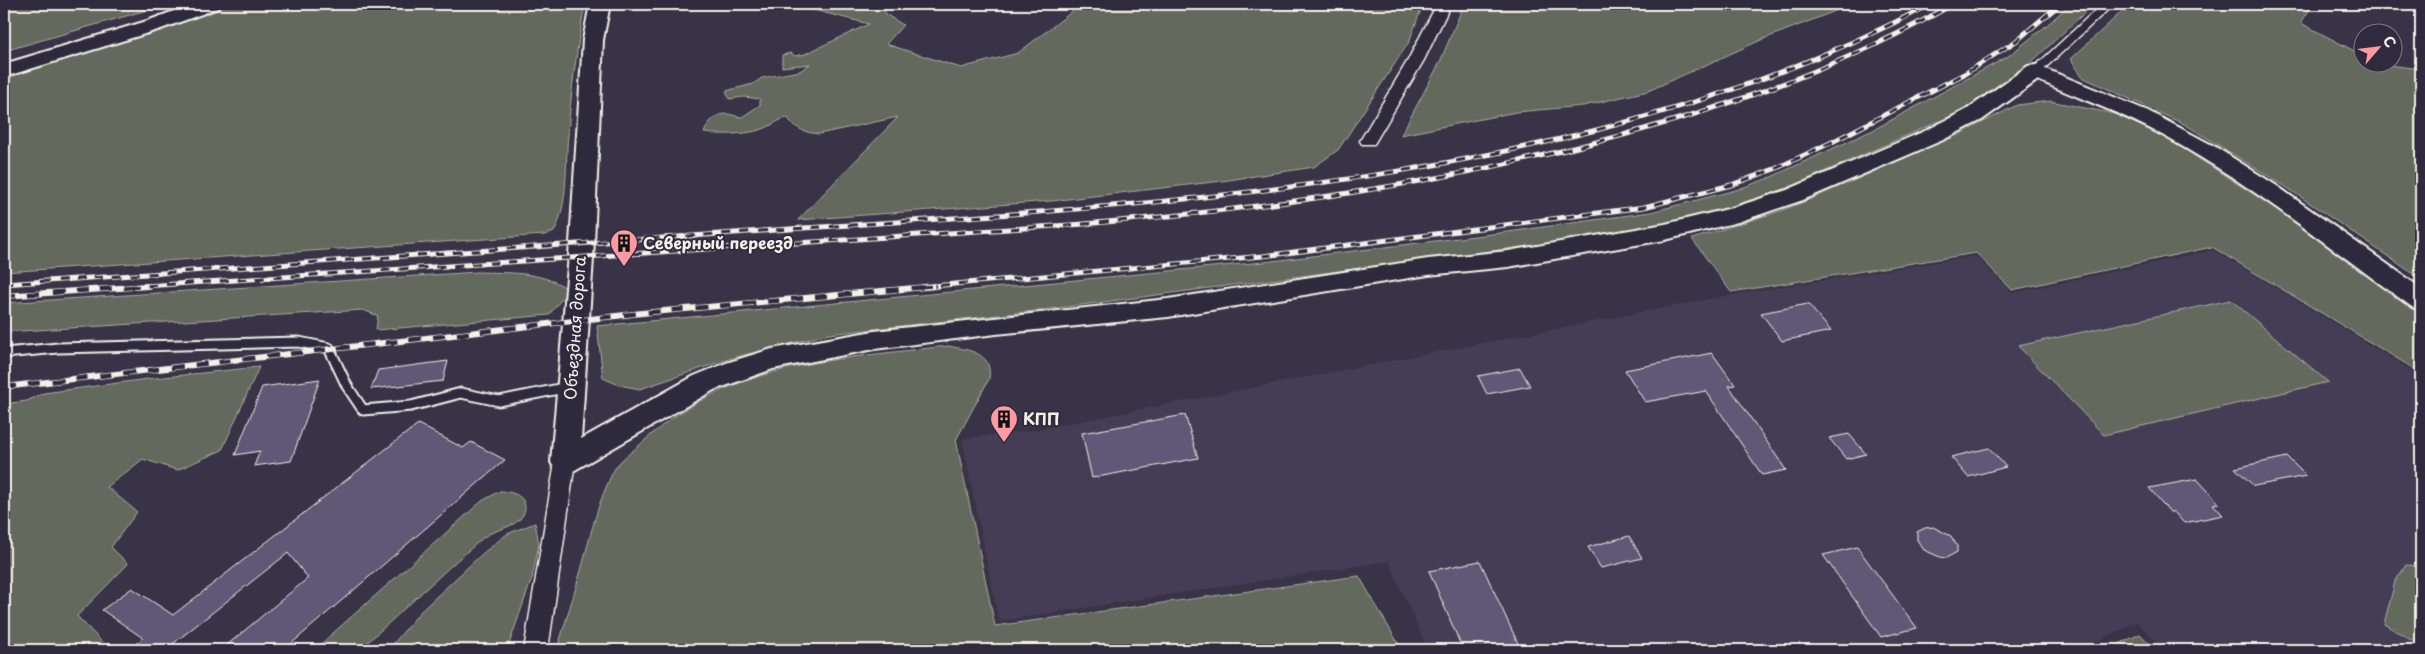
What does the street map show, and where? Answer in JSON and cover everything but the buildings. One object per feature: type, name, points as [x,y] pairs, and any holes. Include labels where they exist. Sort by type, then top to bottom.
[{"type":"street","points":[[4,70],[154,25],[211,4]]},
{"type":"street","name":"Объездная дорога","points":[[536,650],[565,462],[582,233],[593,40],[600,4]]},
{"type":"street","points":[[1368,141],[1416,60],[1444,4]]},
{"type":"street","points":[[565,462],[704,383],[736,370],[772,359],[874,340],[996,325],[1168,308],[1428,266],[1581,248],[1666,232],[1738,214],[1795,195],[1935,135],[1974,115],[2036,71],[2174,132],[2262,189],[2421,301]]},
{"type":"lane","points":[[2036,71],[2108,4]]},
{"type":"lane","points":[[4,353],[58,348],[299,342],[329,348],[347,386],[363,410],[411,406],[461,393],[500,402],[571,387]]},
{"type":"shaded area","points":[[2213,250],[2421,376],[2421,650],[2165,650],[2137,622],[2079,650],[1428,650],[1389,561],[999,621],[962,439],[1035,430],[1726,296],[1975,256],[2012,293]]},
{"type":"green space","points":[[4,4],[168,4],[4,51]]},
{"type":"green space","points":[[231,4],[585,4],[571,101],[566,184],[559,221],[554,232],[544,235],[4,272],[4,75],[123,40]]},
{"type":"green space","points":[[790,4],[880,4],[887,15],[903,25],[886,44],[961,68],[1018,53],[1082,4],[1423,4],[1409,42],[1338,150],[1314,167],[1222,181],[1051,201],[798,220],[898,117],[819,134],[801,130],[788,118],[763,129],[748,132],[704,133],[709,123],[719,115],[729,114],[742,117],[760,105],[760,99],[744,97],[729,99],[726,91],[753,84],[762,78],[800,71],[810,64],[782,67],[782,55],[791,53],[795,56],[805,54],[869,24]]},
{"type":"green space","points":[[1464,4],[1853,4],[1761,40],[1648,91],[1583,106],[1516,112],[1401,135],[1440,62]]},
{"type":"green space","points":[[2070,4],[2094,4],[2023,70],[1996,90],[1962,111],[1785,189],[1713,212],[1662,224],[1559,242],[1043,310],[829,334],[732,358],[640,389],[619,385],[603,378],[597,326],[1264,262],[1508,232],[1651,212],[1736,190],[1769,178],[1873,130],[2007,57]]},
{"type":"green space","points":[[2130,4],[2313,4],[2301,23],[2352,50],[2352,72],[2402,72],[2402,67],[2421,69],[2421,279],[2286,187],[2186,125],[2082,77],[2071,59]]},
{"type":"green space","points":[[2050,101],[2115,114],[2164,136],[2307,229],[2421,313],[2421,373],[2212,247],[2012,290],[1976,253],[1731,292],[1692,239],[1811,199],[1958,135],[2017,105]]},
{"type":"green space","points":[[478,272],[523,274],[544,278],[565,287],[564,296],[549,315],[376,330],[378,316],[363,310],[4,332],[4,303]]},
{"type":"green space","points":[[2231,300],[2328,382],[2104,435],[2018,346]]},
{"type":"green space","points":[[948,346],[978,354],[987,363],[989,370],[989,379],[956,440],[995,626],[1359,576],[1402,650],[557,650],[595,517],[614,470],[620,462],[644,441],[677,415],[712,395],[749,380],[787,369],[866,355]]},
{"type":"green space","points":[[259,367],[222,450],[177,470],[143,459],[107,487],[137,512],[111,547],[128,564],[77,616],[102,642],[92,650],[4,650],[4,404],[27,401],[44,393],[155,378]]},
{"type":"green space","points":[[500,491],[510,492],[523,500],[525,509],[520,519],[510,526],[484,537],[359,650],[314,650],[482,501]]},
{"type":"green space","points":[[535,523],[539,544],[532,578],[507,650],[388,650],[421,611],[482,554],[507,534]]},
{"type":"green space","points":[[2406,565],[2421,566],[2421,646],[2384,624],[2395,582]]},
{"type":"green space","points":[[2140,634],[2156,650],[2106,650]]},
{"type":"railway","points":[[4,284],[1080,209],[1227,195],[1374,175],[1520,148],[1662,112],[1799,65],[1931,4]]},
{"type":"railway","points":[[130,287],[1084,224],[1219,211],[1352,192],[1419,181],[1551,154],[1660,125],[1747,97],[1831,64],[1913,26],[1953,4]]},
{"type":"railway","points":[[922,287],[1263,256],[1644,207],[1731,185],[1777,168],[1830,143],[1966,73],[2016,41],[2060,4]]},
{"type":"railway","points":[[4,296],[148,286]]},
{"type":"railway","points":[[4,387],[642,313],[936,286]]},
{"type":"place","name":"Северный переезд","points":[[624,267]]},
{"type":"place","name":"КПП","points":[[1004,443]]}]
